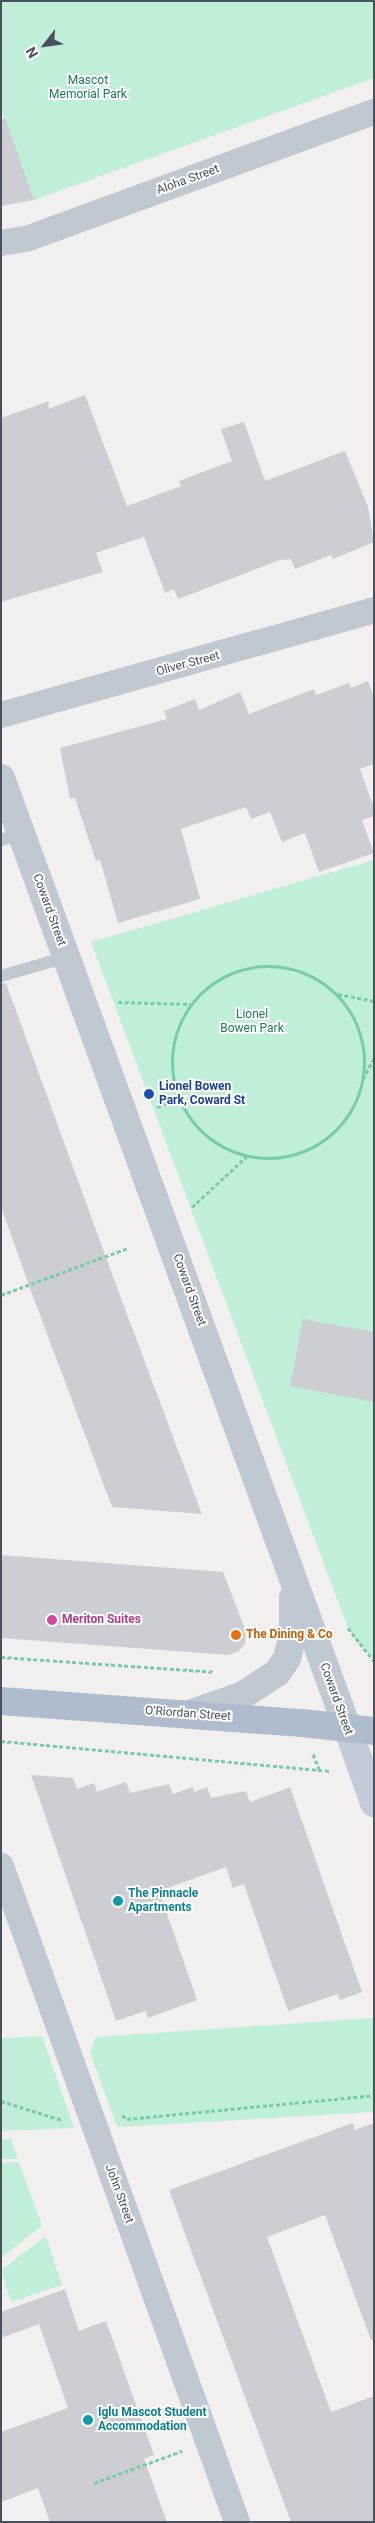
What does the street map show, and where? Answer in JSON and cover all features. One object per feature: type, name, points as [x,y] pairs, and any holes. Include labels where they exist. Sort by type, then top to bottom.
[{"type":"main road","name":"O'Riordan Street","points":[[1,1701],[190,1714],[374,1731]]},
{"type":"main road","name":"Coward Street","points":[[347,1727],[374,1804]]},
{"type":"street","name":"Aloha Street","points":[[1,243],[29,238],[374,112]]},
{"type":"street","name":"Oliver Street","points":[[1,715],[374,610]]},
{"type":"street","name":"Coward Street","points":[[1,778],[11,837],[67,957],[347,1727]]},
{"type":"street","points":[[190,1714],[253,1690],[282,1666],[293,1635],[290,1574]]},
{"type":"street","name":"John Street","points":[[1,1866],[237,2522]]},
{"type":"lane","points":[[1,976],[67,957]]},
{"type":"path","points":[[362,1080],[363,1049],[354,1020],[337,994],[309,975],[278,966],[245,967],[214,981],[190,1004],[175,1034],[171,1066],[179,1099],[195,1125],[219,1145],[247,1156],[278,1158],[308,1149],[327,1137],[352,1108],[362,1080],[374,1058]]},
{"type":"path","points":[[337,994],[374,1001]]},
{"type":"path","points":[[118,1002],[190,1004]]},
{"type":"path","points":[[157,1107],[179,1099]]},
{"type":"path","points":[[192,1207],[247,1156]]},
{"type":"path","points":[[1,1295],[128,1248]]},
{"type":"path","points":[[348,1628],[374,1660]]},
{"type":"path","points":[[1,1657],[218,1672]]},
{"type":"path","points":[[1,1742],[319,1769]]},
{"type":"path","points":[[1,2101],[62,2120],[86,2103],[105,2103],[127,2119],[374,2095]]},
{"type":"path","points":[[94,2483],[209,2442]]},
{"type":"green space","name":"Mascot Memorial Park","points":[[1,1],[374,1],[374,78],[34,200],[1,109]]},
{"type":"green space","name":"Lionel Bowen Park","points":[[374,860],[374,1661],[348,1628],[91,942]]},
{"type":"green space","points":[[374,2018],[374,2112],[117,2127],[90,2052],[96,2037]]},
{"type":"green space","points":[[42,2036],[74,2128],[1,2131],[1,2038]]},
{"type":"green space","points":[[11,2139],[18,2159],[1,2159],[1,2140]]},
{"type":"green space","points":[[19,2162],[42,2226],[1,2258],[1,2163]]},
{"type":"green space","points":[[46,2236],[62,2285],[11,2302],[1,2270]]},
{"type":"building","points":[[5,118],[34,200],[1,206],[1,119]]},
{"type":"building","points":[[85,395],[127,506],[181,486],[179,481],[232,461],[221,429],[244,422],[265,481],[345,451],[368,507],[374,542],[333,559],[331,555],[295,569],[291,559],[280,560],[178,599],[174,589],[165,593],[144,537],[96,553],[103,572],[1,602],[1,418],[49,401],[48,409]]},
{"type":"building","points":[[368,681],[374,697],[374,764],[360,769],[374,808],[374,816],[362,820],[374,853],[319,872],[305,833],[282,842],[270,812],[251,819],[246,807],[181,829],[200,899],[118,923],[100,860],[96,861],[75,798],[70,799],[60,748],[167,719],[164,711],[195,699],[199,710],[240,692],[249,714],[314,689],[316,695],[349,683],[351,688]]},
{"type":"building","points":[[6,983],[202,1514],[112,1507],[35,1302],[1,1207],[1,984]]},
{"type":"building","points":[[303,1319],[374,1332],[374,1402],[290,1386]]},
{"type":"building","points":[[1,1555],[223,1572],[246,1632],[245,1644],[239,1651],[229,1655],[1,1638]]},
{"type":"building","name":"The Pinnacle Apartments","points":[[31,1775],[73,1778],[77,1789],[94,1783],[97,1792],[126,1782],[130,1793],[169,1784],[173,1794],[193,1787],[194,1792],[207,1787],[211,1798],[246,1791],[250,1802],[290,1787],[362,1992],[340,2000],[338,1994],[288,2011],[244,1884],[233,1888],[226,1867],[159,1891],[197,2000],[148,2018],[146,2011],[116,2021]]},
{"type":"building","points":[[353,2123],[355,2130],[374,2123],[374,2340],[371,2340],[325,2215],[267,2237],[331,2412],[374,2396],[374,2522],[291,2522],[169,2190]]},
{"type":"building","name":"Iglu Mascot Student Accommodation","points":[[65,2289],[79,2331],[106,2321],[154,2455],[144,2459],[167,2522],[50,2522],[38,2488],[1,2502],[1,2432],[68,2408],[39,2324],[1,2338],[1,2312]]},
{"type":"place","name":"Lionel Bowen Park, Coward St","points":[[149,1094]]},
{"type":"place","name":"Meriton Suites","points":[[52,1620]]},
{"type":"place","name":"The Dining & Co","points":[[236,1635]]},
{"type":"place","name":"The Pinnacle Apartments","points":[[118,1901]]},
{"type":"place","name":"Iglu Mascot Student Accommodation","points":[[88,2420]]}]
